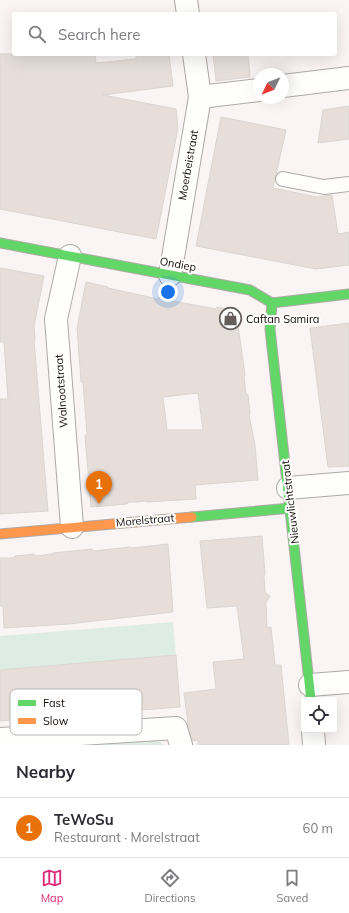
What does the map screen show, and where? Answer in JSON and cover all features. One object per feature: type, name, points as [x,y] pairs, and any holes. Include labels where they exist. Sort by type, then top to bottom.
[{"type":"street","points":[[186,0],[188,12]]},
{"type":"street","name":"Moerbeistraat","points":[[170,275],[200,97],[194,56]]},
{"type":"street","points":[[289,85],[349,78]]},
{"type":"street","points":[[200,97],[253,91]]},
{"type":"street","name":"Ondiep","points":[[0,243],[250,290],[272,303]]},
{"type":"street","name":"Walnootstraat","points":[[70,256],[56,319],[72,527]]},
{"type":"street","points":[[272,303],[349,294]]},
{"type":"street","name":"Nieuwlichtstraat","points":[[272,303],[270,329],[311,692]]},
{"type":"street","name":"Morelstraat","points":[[0,534],[72,527],[289,498],[349,483]]},
{"type":"street","points":[[311,692],[349,682]]},
{"type":"street","points":[[142,730],[176,728],[181,745]]},
{"type":"street","points":[[313,733],[314,745]]},
{"type":"street","points":[[0,739],[64,735]]},
{"type":"lane","points":[[283,179],[324,187],[349,184]]},
{"type":"shaded area","points":[[173,622],[176,655],[0,670],[0,636]]},
{"type":"shaded area","points":[[158,741],[165,745],[90,745]]},
{"type":"building","points":[[0,54],[12,54],[12,56],[95,56],[96,63],[136,59],[136,56],[169,56],[173,86],[103,95],[176,109],[178,128],[156,239],[0,209]]},
{"type":"building","points":[[213,56],[248,56],[250,77],[216,81]]},
{"type":"building","points":[[349,106],[349,139],[318,143],[323,110]]},
{"type":"building","points":[[221,117],[286,130],[273,188],[317,197],[332,195],[338,234],[349,232],[349,265],[316,269],[196,246]]},
{"type":"building","points":[[0,268],[44,276],[34,326],[34,340],[48,511],[0,514],[0,399],[8,399],[4,342],[0,342]]},
{"type":"building","points":[[86,282],[158,299],[159,297],[216,309],[217,307],[236,311],[246,393],[248,395],[249,415],[255,445],[258,480],[195,485],[196,499],[129,502],[127,504],[91,507],[85,436],[87,434],[83,382],[81,382],[77,328]],"holes":[[[198,393],[203,430],[167,430],[163,397]]]},
{"type":"building","points":[[349,323],[349,466],[328,467],[310,328]]},
{"type":"building","points":[[262,536],[265,592],[270,596],[266,602],[267,628],[271,627],[275,665],[281,665],[289,745],[198,745],[198,740],[193,741],[188,724],[184,693],[216,689],[213,662],[244,659],[237,606],[207,608],[200,541]]},
{"type":"building","points":[[168,544],[173,612],[69,624],[4,628],[3,606],[0,606],[0,558],[13,558],[15,556],[34,554],[36,556],[92,549],[93,551]]},
{"type":"building","points":[[176,655],[180,707],[142,710],[142,689],[10,689],[10,720],[0,721],[0,670]]},
{"type":"traffic: fast","points":[[0,243],[250,290],[272,303],[349,294]]},
{"type":"traffic: fast","points":[[272,303],[270,329],[311,697]]},
{"type":"traffic: fast","points":[[192,517],[291,508]]},
{"type":"traffic: slow","points":[[0,534],[192,517]]},
{"type":"place","name":"Caftan Samira","points":[[231,319]]},
{"type":"place","name":"TeWoSu","points":[[99,504]]}]
